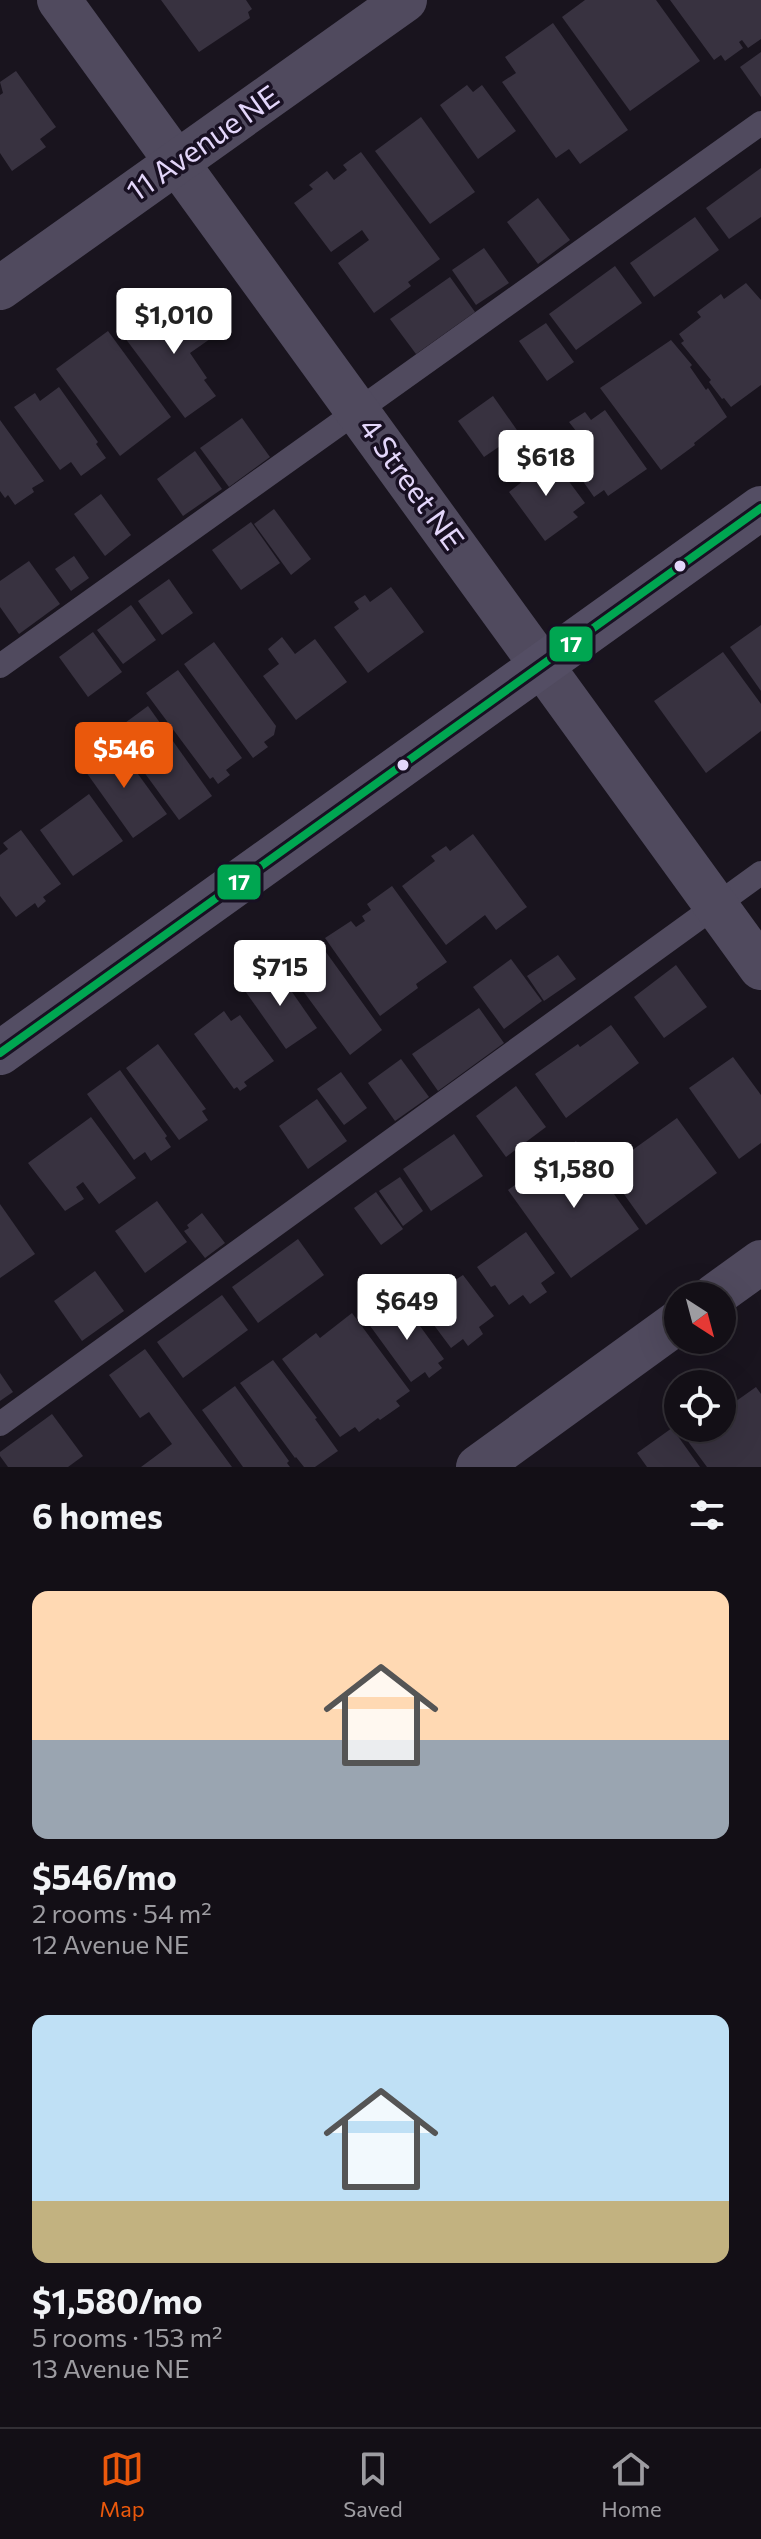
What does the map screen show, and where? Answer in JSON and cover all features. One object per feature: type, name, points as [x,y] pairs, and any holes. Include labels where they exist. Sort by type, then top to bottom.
[{"type":"street","name":"4 Street NE","points":[[59,0],[761,968]]},
{"type":"street","name":"11 Avenue NE","points":[[0,288],[405,0]]},
{"type":"street","points":[[0,1053],[761,508]]},
{"type":"street","points":[[733,1282],[761,1262]]},
{"type":"street","points":[[478,1467],[664,1332]]},
{"type":"lane","points":[[0,666],[761,123]]},
{"type":"lane","points":[[0,1424],[761,873]]},
{"type":"building","points":[[161,0],[246,0],[252,9],[248,12],[250,18],[199,52]]},
{"type":"building","points":[[585,0],[656,0],[700,61],[630,111],[562,17]]},
{"type":"building","points":[[670,0],[761,0],[761,39],[748,48],[742,40],[739,42],[743,48],[725,61],[721,55],[714,60]]},
{"type":"building","points":[[553,23],[628,130],[580,164],[569,149],[556,158],[502,82],[516,73],[505,57]]},
{"type":"building","points":[[761,52],[761,97],[740,67]]},
{"type":"building","points":[[16,71],[56,127],[40,139],[46,147],[12,171],[0,153],[0,95],[3,93],[0,82]]},
{"type":"building","points":[[467,85],[473,92],[482,85],[516,131],[478,159],[440,105]]},
{"type":"building","points":[[421,117],[475,192],[430,224],[375,151]]},
{"type":"building","points":[[361,152],[440,259],[408,282],[411,286],[374,313],[338,263],[369,240],[362,230],[331,252],[294,203],[313,189],[309,185],[327,171],[334,180],[347,170],[343,165]]},
{"type":"building","points":[[761,168],[761,217],[729,239],[706,208]]},
{"type":"building","points":[[538,198],[570,240],[538,264],[507,222]]},
{"type":"building","points":[[695,217],[719,250],[654,297],[630,263]]},
{"type":"building","points":[[484,248],[509,283],[476,305],[452,270]]},
{"type":"building","points":[[615,266],[642,303],[576,350],[549,314]]},
{"type":"building","points":[[450,277],[475,312],[416,354],[390,319]]},
{"type":"building","points":[[746,283],[761,300],[761,385],[731,407],[681,343],[684,341],[679,334],[701,317],[697,312],[721,294],[724,299]]},
{"type":"building","points":[[180,298],[210,339],[190,353],[216,396],[185,418],[125,338]]},
{"type":"building","points":[[546,323],[574,362],[547,381],[519,341]]},
{"type":"building","points":[[108,331],[171,417],[120,456],[56,369]]},
{"type":"building","points":[[671,340],[727,417],[661,470],[600,388]]},
{"type":"building","points":[[59,387],[106,458],[81,476],[71,462],[60,470],[14,407],[35,393],[40,401]]},
{"type":"building","points":[[493,396],[519,433],[484,457],[458,421]]},
{"type":"building","points":[[605,410],[647,469],[608,496],[604,490],[594,497],[557,444],[576,431],[569,422],[585,412],[591,420]]},
{"type":"building","points":[[242,418],[270,457],[229,487],[200,448]]},
{"type":"building","points":[[0,420],[44,481],[15,505],[8,495],[5,498],[0,491]]},
{"type":"building","points":[[195,451],[222,489],[183,516],[157,479]]},
{"type":"building","points":[[530,458],[538,470],[553,460],[585,503],[573,512],[578,517],[545,541],[509,492],[523,481],[515,470]]},
{"type":"building","points":[[101,494],[131,535],[105,556],[74,514]]},
{"type":"building","points":[[274,509],[311,559],[291,575],[254,524]]},
{"type":"building","points":[[251,522],[280,563],[241,590],[212,550]]},
{"type":"building","points":[[74,556],[89,578],[71,591],[55,569]]},
{"type":"building","points":[[29,561],[60,604],[19,634],[0,607],[0,581]]},
{"type":"building","points":[[169,579],[193,613],[162,635],[138,601]]},
{"type":"building","points":[[391,587],[424,632],[368,673],[334,627],[359,609],[354,602],[365,595],[370,602]]},
{"type":"building","points":[[131,605],[156,640],[123,664],[97,630]]},
{"type":"building","points":[[761,625],[761,691],[730,647]]},
{"type":"building","points":[[93,632],[122,672],[88,697],[59,657]]},
{"type":"building","points":[[282,637],[295,654],[315,639],[347,682],[296,720],[263,676],[279,664],[268,649]]},
{"type":"building","points":[[214,642],[276,726],[274,735],[264,742],[268,747],[253,758],[184,664]]},
{"type":"building","points":[[723,652],[761,704],[761,731],[706,773],[654,701]]},
{"type":"building","points":[[178,670],[242,758],[226,770],[230,775],[218,784],[213,777],[210,779],[146,693]]},
{"type":"building","points":[[148,706],[212,796],[179,820],[114,731]]},
{"type":"building","points":[[114,741],[167,814],[133,838],[81,765]]},
{"type":"building","points":[[89,794],[123,841],[73,876],[40,830]]},
{"type":"building","points":[[21,830],[61,884],[43,897],[46,901],[38,908],[35,903],[16,917],[0,896],[0,855],[8,849],[3,843]]},
{"type":"building","points":[[473,834],[527,907],[496,930],[485,915],[446,945],[402,886],[435,861],[431,856],[446,846],[450,851]]},
{"type":"building","points":[[392,886],[447,962],[380,1016],[325,938],[351,921],[356,927],[365,921],[362,916],[371,910],[367,904]]},
{"type":"building","points":[[303,940],[309,948],[318,941],[382,1030],[350,1055],[279,958]]},
{"type":"building","points":[[558,955],[576,979],[544,1001],[527,976]]},
{"type":"building","points":[[511,959],[542,1001],[504,1029],[473,987]]},
{"type":"building","points":[[676,965],[707,1007],[664,1038],[634,997]]},
{"type":"building","points":[[274,966],[317,1028],[286,1049],[243,988]]},
{"type":"building","points":[[479,1008],[504,1043],[438,1091],[412,1054]]},
{"type":"building","points":[[224,1011],[231,1021],[240,1015],[274,1061],[244,1082],[247,1086],[240,1091],[237,1087],[234,1089],[194,1034]]},
{"type":"building","points":[[611,1025],[639,1063],[566,1118],[535,1074]]},
{"type":"building","points":[[158,1044],[206,1109],[202,1111],[208,1120],[179,1140],[126,1068]]},
{"type":"building","points":[[733,1057],[761,1095],[761,1143],[739,1159],[689,1088]]},
{"type":"building","points":[[401,1059],[429,1097],[395,1121],[368,1083]]},
{"type":"building","points":[[120,1070],[167,1136],[165,1138],[171,1147],[151,1161],[145,1152],[134,1160],[87,1094]]},
{"type":"building","points":[[341,1072],[367,1108],[344,1125],[317,1089]]},
{"type":"building","points":[[516,1086],[546,1127],[506,1157],[476,1116]]},
{"type":"building","points":[[317,1099],[347,1141],[308,1169],[279,1126]]},
{"type":"building","points":[[91,1117],[136,1178],[99,1204],[83,1182],[76,1187],[84,1199],[65,1211],[28,1163]]},
{"type":"building","points":[[677,1118],[717,1173],[646,1225],[606,1169]]},
{"type":"building","points":[[454,1134],[483,1176],[431,1211],[403,1169]]},
{"type":"building","points":[[576,1141],[639,1229],[571,1278],[508,1190]]},
{"type":"building","points":[[400,1177],[423,1211],[403,1226],[379,1191]]},
{"type":"building","points":[[376,1192],[403,1229],[381,1245],[354,1208]]},
{"type":"building","points":[[157,1201],[187,1242],[145,1273],[115,1231]]},
{"type":"building","points":[[0,1204],[35,1254],[0,1278]]},
{"type":"building","points":[[202,1213],[225,1243],[205,1258],[184,1231]]},
{"type":"building","points":[[526,1232],[555,1273],[541,1283],[547,1292],[530,1304],[523,1295],[509,1305],[477,1267]]},
{"type":"building","points":[[298,1239],[324,1275],[258,1323],[232,1287]]},
{"type":"building","points":[[95,1271],[124,1311],[82,1341],[54,1301]]},
{"type":"building","points":[[463,1275],[494,1316],[479,1327],[483,1334],[468,1346],[463,1339],[451,1348],[419,1305],[434,1295],[426,1285],[439,1276],[446,1286]]},
{"type":"building","points":[[222,1295],[248,1330],[183,1378],[157,1342]]},
{"type":"building","points":[[401,1300],[444,1359],[438,1363],[442,1368],[429,1378],[425,1372],[411,1382],[368,1323]]},
{"type":"building","points":[[352,1313],[410,1391],[396,1401],[400,1406],[380,1420],[378,1418],[359,1432],[355,1427],[340,1437],[282,1359],[316,1333],[320,1338]]},
{"type":"building","points":[[145,1349],[232,1467],[141,1467],[172,1444],[149,1412],[140,1418],[109,1375]]},
{"type":"building","points":[[273,1360],[338,1451],[315,1467],[304,1467],[295,1458],[240,1383]]},
{"type":"building","points":[[0,1373],[13,1392],[0,1401]]},
{"type":"building","points":[[235,1386],[289,1461],[290,1467],[243,1467],[202,1410]]},
{"type":"building","points":[[756,1387],[761,1394],[761,1467],[707,1467],[688,1442],[736,1442],[736,1401]]},
{"type":"building","points":[[52,1414],[83,1456],[68,1467],[8,1467],[0,1452]]},
{"type":"building","points":[[664,1434],[664,1442],[682,1442],[700,1467],[647,1467],[637,1453]]},
{"type":"transit line","name":"17","points":[[0,1053],[761,508]]}]
